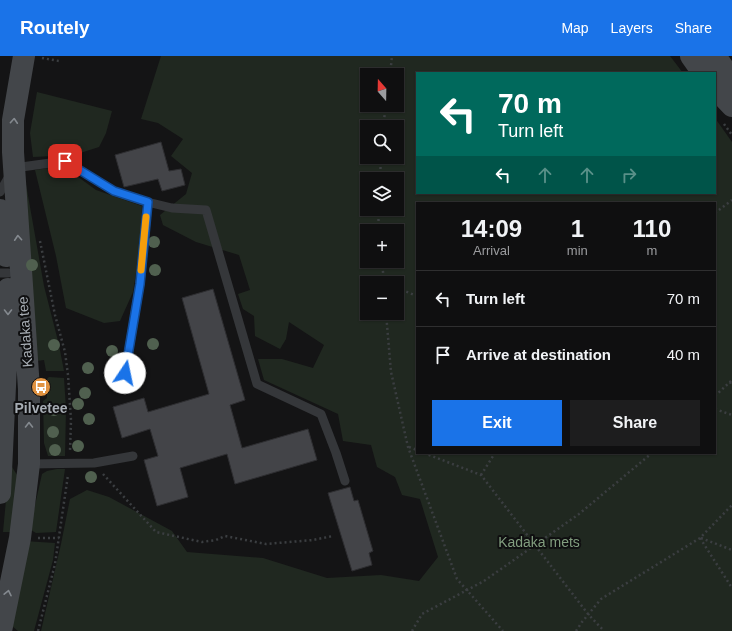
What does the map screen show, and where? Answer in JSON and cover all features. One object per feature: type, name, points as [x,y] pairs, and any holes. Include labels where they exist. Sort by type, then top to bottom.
[{"type":"main road","points":[[690,56],[702,72]]},
{"type":"main road","points":[[716,56],[732,80]]},
{"type":"main road","name":"Kadaka tee","points":[[0,631],[20,538],[29,464],[29,389],[14,168],[13,120],[33,57]]},
{"type":"main road","points":[[716,89],[732,106]]},
{"type":"main road","name":"Kadaka tee","points":[[0,210],[8,322],[1,482]]},
{"type":"main road","points":[[3,446],[9,458],[17,462],[29,464]]},
{"type":"lane","points":[[0,192],[14,168],[65,161],[114,191],[172,208],[206,210],[257,384],[321,414],[345,481]]},
{"type":"lane","points":[[124,379],[140,284],[148,202]]},
{"type":"lane","points":[[29,464],[94,463],[133,456]]},
{"type":"path","points":[[391,68],[392,56]]},
{"type":"path","points":[[33,57],[59,61]]},
{"type":"path","points":[[716,212],[732,200]]},
{"type":"path","points":[[40,240],[51,300],[65,352],[71,420],[70,456]]},
{"type":"path","points":[[404,291],[416,296]]},
{"type":"path","points":[[386,320],[390,372],[408,447],[456,579],[503,631]]},
{"type":"path","points":[[731,381],[732,386]]},
{"type":"path","points":[[716,395],[731,381]]},
{"type":"path","points":[[716,409],[732,415]]},
{"type":"path","points":[[408,447],[416,450]]},
{"type":"path","points":[[427,454],[480,475],[588,614],[604,631]]},
{"type":"path","points":[[480,475],[494,454]]},
{"type":"path","points":[[412,631],[422,614],[484,581],[579,514],[651,454]]},
{"type":"path","points":[[94,463],[156,532],[202,542],[216,540],[225,536],[266,544],[313,540],[333,536]]},
{"type":"path","points":[[38,631],[55,564],[69,470]]},
{"type":"path","points":[[576,631],[601,599],[700,538],[732,504]]},
{"type":"path","points":[[36,538],[59,538]]},
{"type":"path","points":[[700,538],[732,550]]},
{"type":"path","points":[[700,538],[732,588]]},
{"type":"green space","name":"Kadaka mets","points":[[161,56],[670,56],[682,72],[416,72],[416,194],[716,194],[716,119],[732,142],[732,631],[41,631],[70,499],[87,490],[109,497],[172,531],[187,552],[263,558],[327,578],[381,575],[419,581],[438,557],[420,499],[402,495],[395,477],[377,467],[371,445],[343,441],[338,414],[264,380],[258,359],[282,359],[313,368],[324,345],[289,322],[286,339],[280,349],[255,336],[254,316],[243,309],[238,294],[250,290],[239,255],[196,242],[163,225],[160,215],[186,194],[192,173],[171,156],[183,139],[158,123],[141,119]]},
{"type":"green space","points":[[37,92],[112,111],[106,133],[99,147],[74,155],[33,157],[30,133]]},
{"type":"green space","points":[[63,166],[96,190],[142,206],[141,241],[133,292],[120,321],[104,323],[66,308],[56,256],[35,170]]},
{"type":"green space","points":[[24,173],[44,286],[64,371],[46,371],[44,360],[37,361]]},
{"type":"green space","points":[[49,377],[64,378],[66,409],[65,456],[48,456],[44,443],[43,401],[47,398],[47,379]]},
{"type":"green space","points":[[12,467],[17,475],[14,532],[3,532],[6,500]]},
{"type":"green space","points":[[65,469],[56,532],[36,533],[31,530],[31,523],[42,474],[47,471]]},
{"type":"green space","points":[[24,541],[55,543],[53,560],[34,631],[18,631],[12,626]]},
{"type":"building","points":[[161,142],[169,171],[181,169],[185,185],[162,191],[158,179],[124,187],[115,155]]},
{"type":"building","points":[[213,289],[245,400],[230,405],[242,448],[308,429],[317,460],[235,484],[227,454],[180,468],[188,497],[157,506],[144,460],[158,456],[150,429],[122,438],[113,407],[144,398],[148,412],[209,394],[182,298]]},
{"type":"building","points":[[350,487],[354,501],[358,500],[373,551],[369,553],[372,565],[352,571],[328,493]]},
{"type":"slow traffic","points":[[141,270],[146,217]]},
{"type":"place","name":"Pilvetee","points":[[41,387]]},
{"type":"route","points":[[65,161],[114,191],[148,202],[140,284],[125,373]]}]
